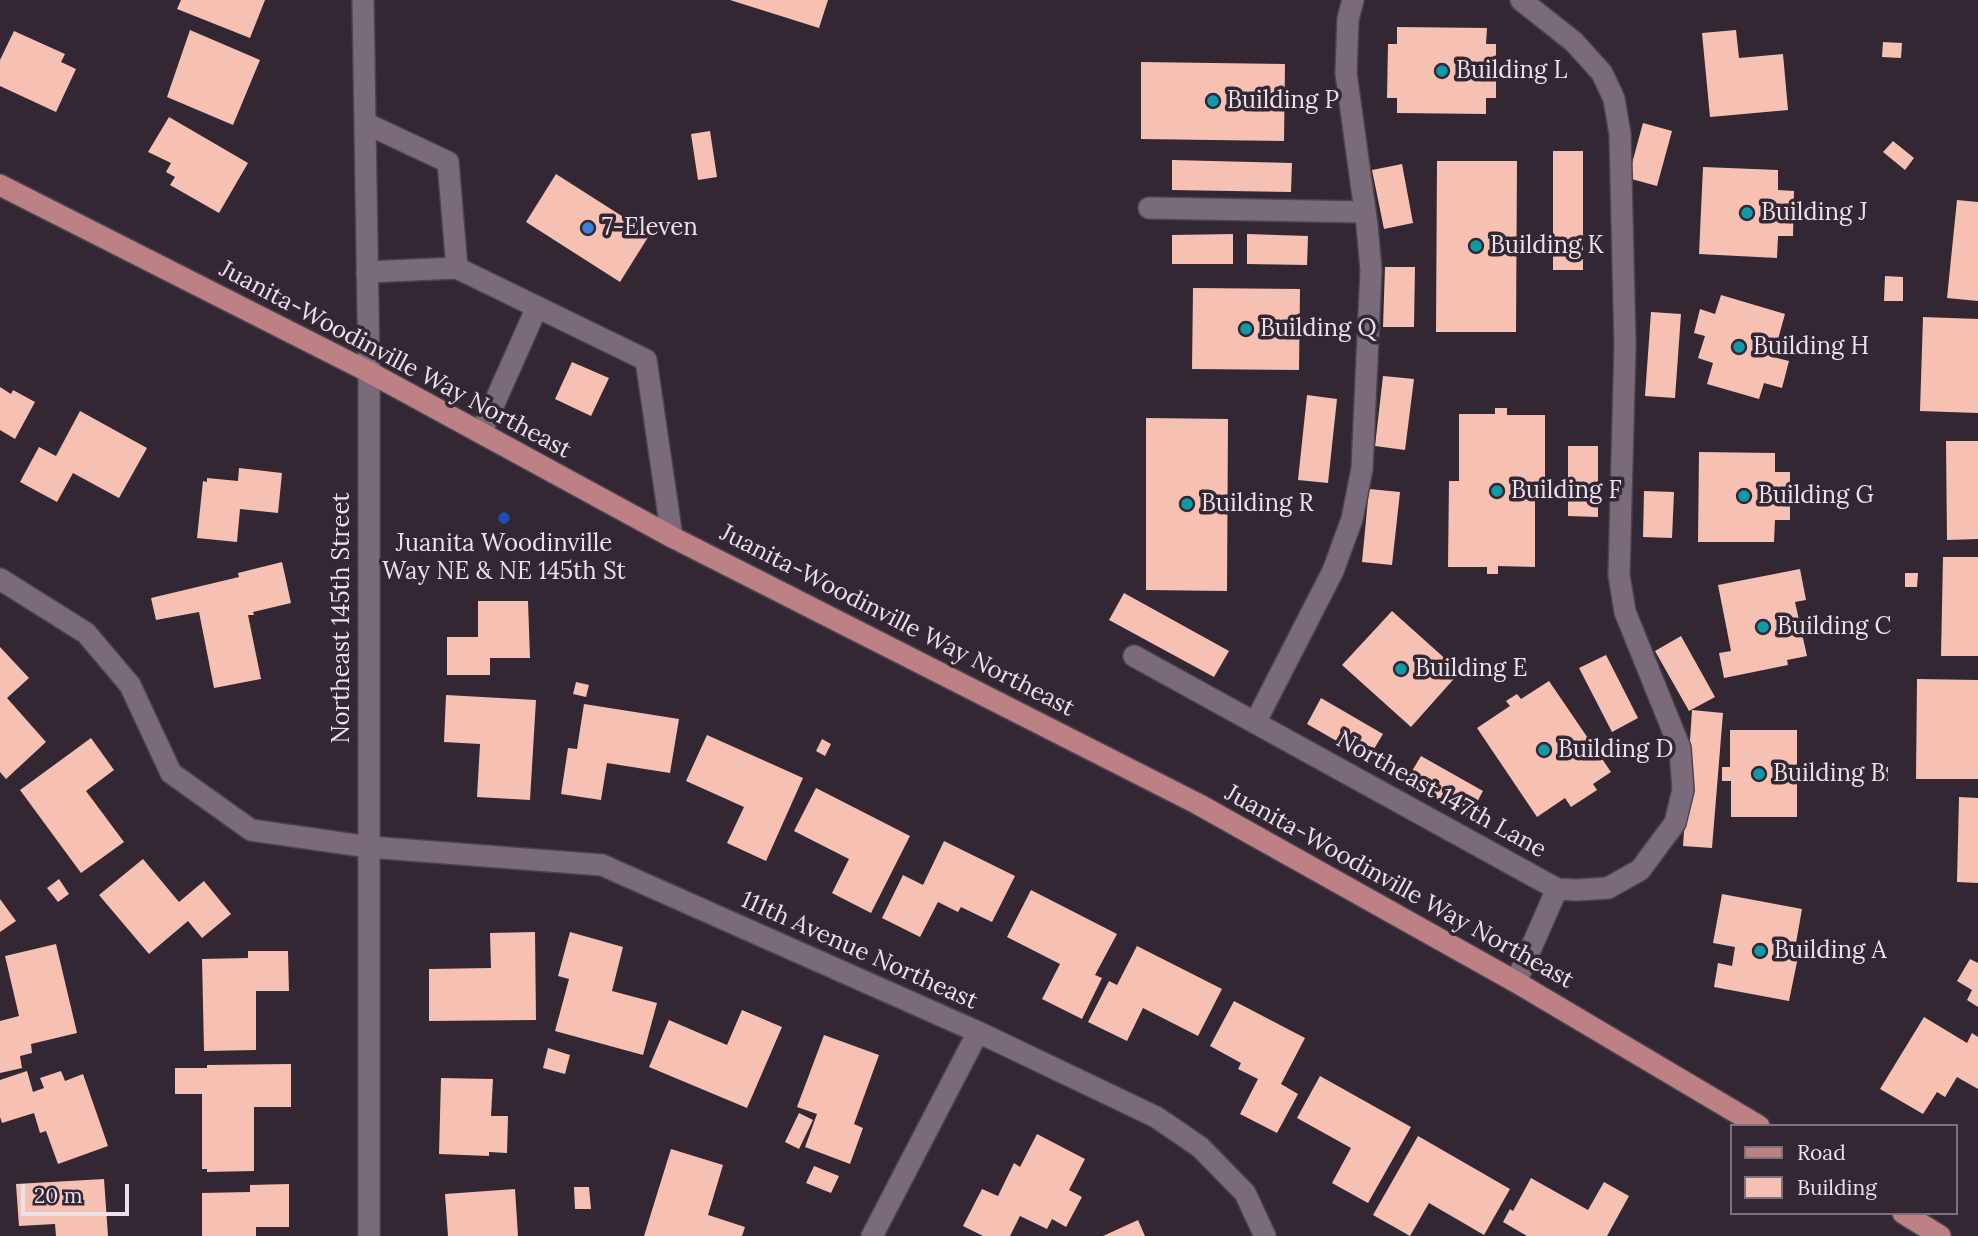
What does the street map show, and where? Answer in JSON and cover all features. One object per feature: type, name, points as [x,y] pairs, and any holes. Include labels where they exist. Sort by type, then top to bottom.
[{"type":"main road","name":"Juanita-Woodinville Way Northeast","points":[[0,186],[369,372],[672,537],[1198,804],[1516,982],[1756,1124]]},
{"type":"main road","points":[[1906,1215],[1940,1236]]},
{"type":"street","name":"Northeast 145th Street","points":[[363,0],[369,372],[369,1236]]},
{"type":"street","points":[[1255,723],[1332,571],[1352,519],[1362,469],[1371,270],[1346,73],[1348,19],[1353,0]]},
{"type":"street","name":"Northeast 147th Lane","points":[[1134,656],[1557,889],[1608,888],[1640,870],[1675,824],[1683,790],[1680,748],[1625,612],[1619,575],[1625,345],[1620,134],[1614,99],[1602,73],[1574,42],[1521,0]]},
{"type":"street","points":[[365,123],[448,162],[457,268]]},
{"type":"street","points":[[1149,208],[1365,212]]},
{"type":"street","points":[[367,272],[457,268],[646,360],[672,537]]},
{"type":"street","points":[[481,433],[537,307]]},
{"type":"street","name":"111th Avenue Northeast","points":[[0,579],[86,633],[130,685],[171,773],[251,830],[369,847],[602,866],[978,1032],[1156,1117],[1200,1147],[1245,1193],[1265,1236]]},
{"type":"street","points":[[1516,982],[1557,889]]},
{"type":"street","points":[[872,1236],[978,1032]]},
{"type":"building","points":[[181,0],[265,0],[250,38],[177,9]]},
{"type":"building","points":[[730,0],[828,0],[819,28]]},
{"type":"building","name":"Building L","points":[[1397,27],[1487,28],[1486,44],[1496,44],[1496,98],[1486,98],[1486,114],[1397,113],[1397,98],[1387,98],[1388,44],[1397,44]]},
{"type":"building","points":[[190,30],[260,60],[233,125],[167,97]]},
{"type":"building","points":[[1736,30],[1739,58],[1783,54],[1788,110],[1710,117],[1702,33]]},
{"type":"building","points":[[14,31],[65,54],[61,62],[76,69],[56,112],[0,86],[0,60]]},
{"type":"building","points":[[1883,42],[1902,43],[1901,58],[1882,57]]},
{"type":"building","name":"Building P","points":[[1141,62],[1285,64],[1284,141],[1141,139]]},
{"type":"building","points":[[169,117],[248,163],[219,213],[170,185],[175,177],[166,172],[171,163],[148,152]]},
{"type":"building","points":[[1643,123],[1672,131],[1657,186],[1628,178]]},
{"type":"building","points":[[710,131],[717,177],[698,180],[691,134]]},
{"type":"building","points":[[1893,141],[1914,158],[1905,170],[1883,152]]},
{"type":"building","points":[[1553,151],[1583,151],[1583,270],[1553,270]]},
{"type":"building","points":[[1172,160],[1292,163],[1291,192],[1172,190]]},
{"type":"building","name":"Building K","points":[[1437,161],[1517,161],[1516,332],[1436,332]]},
{"type":"building","points":[[1402,164],[1413,223],[1384,229],[1372,170]]},
{"type":"building","name":"Building J","points":[[1703,167],[1778,170],[1778,190],[1794,191],[1793,236],[1778,236],[1777,258],[1699,254]]},
{"type":"building","name":"7-Eleven","points":[[556,174],[650,234],[620,282],[526,222]]},
{"type":"building","points":[[1957,200],[1978,202],[1978,301],[1947,298]]},
{"type":"building","points":[[1233,234],[1233,264],[1172,264],[1172,235]]},
{"type":"building","points":[[1247,234],[1308,236],[1307,265],[1247,264]]},
{"type":"building","points":[[1385,267],[1415,267],[1414,327],[1383,327]]},
{"type":"building","points":[[1885,276],[1903,277],[1903,301],[1884,301]]},
{"type":"building","name":"Building Q","points":[[1193,288],[1300,289],[1299,370],[1192,369]]},
{"type":"building","name":"Building H","points":[[1721,295],[1785,314],[1773,357],[1789,361],[1782,388],[1764,383],[1759,399],[1707,384],[1713,363],[1698,358],[1705,336],[1694,333],[1700,309],[1715,314]]},
{"type":"building","points":[[1651,312],[1681,314],[1675,398],[1645,396]]},
{"type":"building","points":[[1923,317],[1978,319],[1978,413],[1920,411]]},
{"type":"building","points":[[572,362],[609,378],[591,416],[555,399]]},
{"type":"building","points":[[1383,376],[1414,379],[1405,450],[1375,446]]},
{"type":"building","points":[[0,387],[11,394],[13,390],[35,402],[15,439],[0,430]]},
{"type":"building","points":[[1307,395],[1337,399],[1328,483],[1298,480]]},
{"type":"building","name":"Building F","points":[[1495,408],[1507,408],[1507,415],[1545,415],[1545,500],[1535,500],[1535,567],[1498,566],[1498,574],[1487,574],[1487,567],[1448,567],[1449,481],[1459,481],[1459,414],[1495,414]]},
{"type":"building","points":[[80,411],[147,448],[119,498],[73,473],[57,502],[20,482],[39,447],[56,456]]},
{"type":"building","name":"Building R","points":[[1146,418],[1228,419],[1227,591],[1146,590]]},
{"type":"building","points":[[1946,441],[1978,441],[1978,539],[1947,540]]},
{"type":"building","points":[[1568,446],[1598,446],[1598,517],[1568,516]]},
{"type":"building","name":"Building G","points":[[1699,452],[1775,453],[1775,472],[1790,472],[1790,520],[1775,520],[1774,542],[1698,542]]},
{"type":"building","points":[[239,468],[282,473],[278,513],[240,509],[237,542],[197,538],[203,481],[207,482],[207,478],[238,481]]},
{"type":"building","points":[[1369,489],[1400,492],[1392,565],[1362,562]]},
{"type":"building","points":[[1644,491],[1674,492],[1672,538],[1643,537]]},
{"type":"building","points":[[1943,557],[1978,557],[1978,656],[1941,656]]},
{"type":"building","points":[[282,562],[291,603],[248,615],[261,679],[214,688],[199,612],[156,620],[151,598],[239,577],[238,573]]},
{"type":"building","name":"Building C","points":[[1800,569],[1806,600],[1795,602],[1807,656],[1787,660],[1788,665],[1724,678],[1719,653],[1731,651],[1718,585]]},
{"type":"building","points":[[1905,573],[1918,573],[1917,587],[1905,587]]},
{"type":"building","points":[[1124,593],[1229,651],[1214,677],[1109,620]]},
{"type":"building","points":[[478,601],[528,601],[530,658],[490,658],[490,675],[447,675],[447,637],[478,637]]},
{"type":"building","name":"Building E","points":[[1392,611],[1460,672],[1411,727],[1342,665]]},
{"type":"building","points":[[1681,636],[1715,697],[1689,711],[1655,651]]},
{"type":"building","points":[[0,647],[29,678],[7,698],[46,742],[6,779],[0,772]]},
{"type":"building","points":[[1606,655],[1638,718],[1612,732],[1579,668]]},
{"type":"building","points":[[1917,679],[1978,680],[1978,779],[1916,779]]},
{"type":"building","name":"Building D","points":[[1549,681],[1611,772],[1593,784],[1597,790],[1571,807],[1565,798],[1537,817],[1477,728],[1510,706],[1506,701],[1517,694],[1521,699]]},
{"type":"building","points":[[576,682],[589,685],[586,697],[573,694]]},
{"type":"building","points":[[446,695],[536,700],[530,800],[477,797],[480,744],[444,742]]},
{"type":"building","points":[[1321,698],[1383,734],[1368,759],[1307,724]]},
{"type":"building","points":[[584,704],[679,719],[670,773],[607,763],[601,800],[561,794],[568,748],[577,749]]},
{"type":"building","points":[[1692,710],[1723,713],[1712,848],[1683,846]]},
{"type":"building","name":"Building B","points":[[1730,730],[1797,730],[1797,817],[1731,817],[1731,781],[1722,781],[1722,767],[1730,767]]},
{"type":"building","points":[[707,735],[803,778],[766,861],[727,843],[744,807],[686,781]]},
{"type":"building","points":[[91,738],[114,770],[86,791],[124,842],[81,873],[20,790]]},
{"type":"building","points":[[822,739],[831,744],[825,756],[816,751]]},
{"type":"building","points":[[1421,756],[1483,791],[1469,817],[1406,781]]},
{"type":"building","points":[[1874,767],[1888,767],[1888,781],[1873,780]]},
{"type":"building","points":[[816,788],[910,836],[871,913],[832,893],[849,859],[794,831]]},
{"type":"building","points":[[1959,797],[1978,798],[1978,883],[1957,882]]},
{"type":"building","points":[[944,841],[1015,876],[992,922],[961,907],[958,912],[938,902],[920,937],[882,918],[903,875],[923,885]]},
{"type":"building","points":[[143,859],[179,902],[204,881],[231,914],[202,938],[188,921],[149,954],[99,895]]},
{"type":"building","points":[[59,879],[69,894],[58,902],[47,888]]},
{"type":"building","points":[[1031,890],[1117,934],[1095,975],[1102,978],[1082,1019],[1042,999],[1060,964],[1007,937]]},
{"type":"building","name":"Building A","points":[[1722,894],[1802,909],[1796,943],[1788,942],[1786,954],[1798,957],[1789,1001],[1714,987],[1718,963],[1732,966],[1735,947],[1713,943]]},
{"type":"building","points":[[0,899],[16,921],[0,932]]},
{"type":"building","points":[[535,932],[536,1020],[429,1021],[429,969],[491,968],[490,933]]},
{"type":"building","points":[[570,932],[623,947],[612,991],[657,1003],[643,1055],[555,1031],[569,979],[558,976]]},
{"type":"building","points":[[56,944],[77,1033],[31,1044],[32,1053],[20,1056],[22,1068],[0,1073],[0,1021],[19,1016],[5,956]]},
{"type":"building","points":[[1137,946],[1222,989],[1198,1036],[1143,1008],[1127,1041],[1088,1022],[1109,981],[1117,985]]},
{"type":"building","points":[[248,951],[288,951],[289,991],[256,991],[256,1050],[204,1051],[202,959],[248,958]]},
{"type":"building","points":[[1970,959],[1978,963],[1978,1007],[1967,1000],[1972,990],[1957,981]]},
{"type":"building","points":[[1234,1001],[1305,1038],[1281,1084],[1298,1094],[1277,1133],[1240,1114],[1258,1079],[1238,1069],[1241,1063],[1210,1046]]},
{"type":"building","points":[[742,1010],[782,1027],[747,1108],[649,1067],[669,1020],[727,1045]]},
{"type":"building","points":[[1924,1017],[1967,1043],[1972,1033],[1978,1037],[1978,1089],[1957,1077],[1945,1097],[1937,1092],[1923,1114],[1880,1089]]},
{"type":"building","points":[[824,1035],[879,1055],[854,1124],[863,1128],[850,1164],[805,1147],[817,1114],[797,1107]]},
{"type":"building","points":[[548,1048],[570,1055],[565,1074],[543,1068]]},
{"type":"building","points":[[291,1064],[291,1107],[254,1107],[254,1171],[207,1172],[207,1169],[202,1169],[202,1094],[175,1094],[175,1068]]},
{"type":"building","points":[[27,1071],[33,1092],[44,1088],[40,1078],[61,1071],[65,1081],[83,1074],[108,1146],[58,1164],[46,1131],[40,1133],[34,1113],[2,1123],[0,1080]]},
{"type":"building","points":[[1320,1076],[1411,1127],[1368,1203],[1332,1183],[1351,1148],[1297,1118]]},
{"type":"building","points":[[441,1078],[493,1079],[491,1116],[508,1116],[507,1153],[489,1152],[489,1156],[439,1154]]},
{"type":"building","points":[[799,1113],[813,1120],[799,1149],[785,1142]]},
{"type":"building","points":[[1037,1134],[1085,1159],[1069,1190],[1082,1197],[1066,1227],[1052,1219],[1047,1229],[1020,1216],[1010,1236],[983,1236],[963,1226],[982,1189],[998,1196],[1014,1163],[1020,1167]]},
{"type":"building","points":[[1418,1136],[1510,1189],[1484,1235],[1429,1203],[1410,1236],[1373,1215]]},
{"type":"building","points":[[671,1149],[723,1165],[708,1215],[745,1227],[742,1236],[644,1236]]},
{"type":"building","points":[[814,1166],[839,1176],[831,1193],[806,1183]]},
{"type":"building","points":[[1531,1178],[1588,1210],[1604,1182],[1629,1196],[1607,1236],[1527,1236],[1503,1222],[1510,1209],[1513,1211]]},
{"type":"building","points":[[104,1179],[108,1236],[56,1236],[55,1224],[19,1226],[16,1184]]},
{"type":"building","points":[[289,1184],[289,1227],[256,1227],[256,1236],[202,1236],[202,1193],[250,1192],[250,1185]]},
{"type":"building","points":[[574,1187],[589,1187],[591,1209],[575,1209]]},
{"type":"building","points":[[515,1189],[518,1236],[448,1236],[445,1194]]},
{"type":"building","points":[[1138,1220],[1145,1236],[1103,1236]]},
{"type":"place","name":"Building L","points":[[1442,71]]},
{"type":"place","name":"Building P","points":[[1213,101]]},
{"type":"place","name":"Building J","points":[[1747,213]]},
{"type":"place","name":"7-Eleven","points":[[588,228]]},
{"type":"place","name":"Building K","points":[[1476,246]]},
{"type":"place","name":"Building Q","points":[[1246,329]]},
{"type":"place","name":"Building H","points":[[1739,347]]},
{"type":"place","name":"Building F","points":[[1497,491]]},
{"type":"place","name":"Building G","points":[[1744,496]]},
{"type":"place","name":"Building R","points":[[1187,504]]},
{"type":"place","name":"Juanita Woodinville Way NE & NE 145th St","points":[[504,518]]},
{"type":"place","name":"Building C","points":[[1763,627]]},
{"type":"place","name":"Building E","points":[[1401,669]]},
{"type":"place","name":"Building D","points":[[1544,750]]},
{"type":"place","name":"Building B","points":[[1759,774]]},
{"type":"place","name":"Building A","points":[[1760,951]]}]
